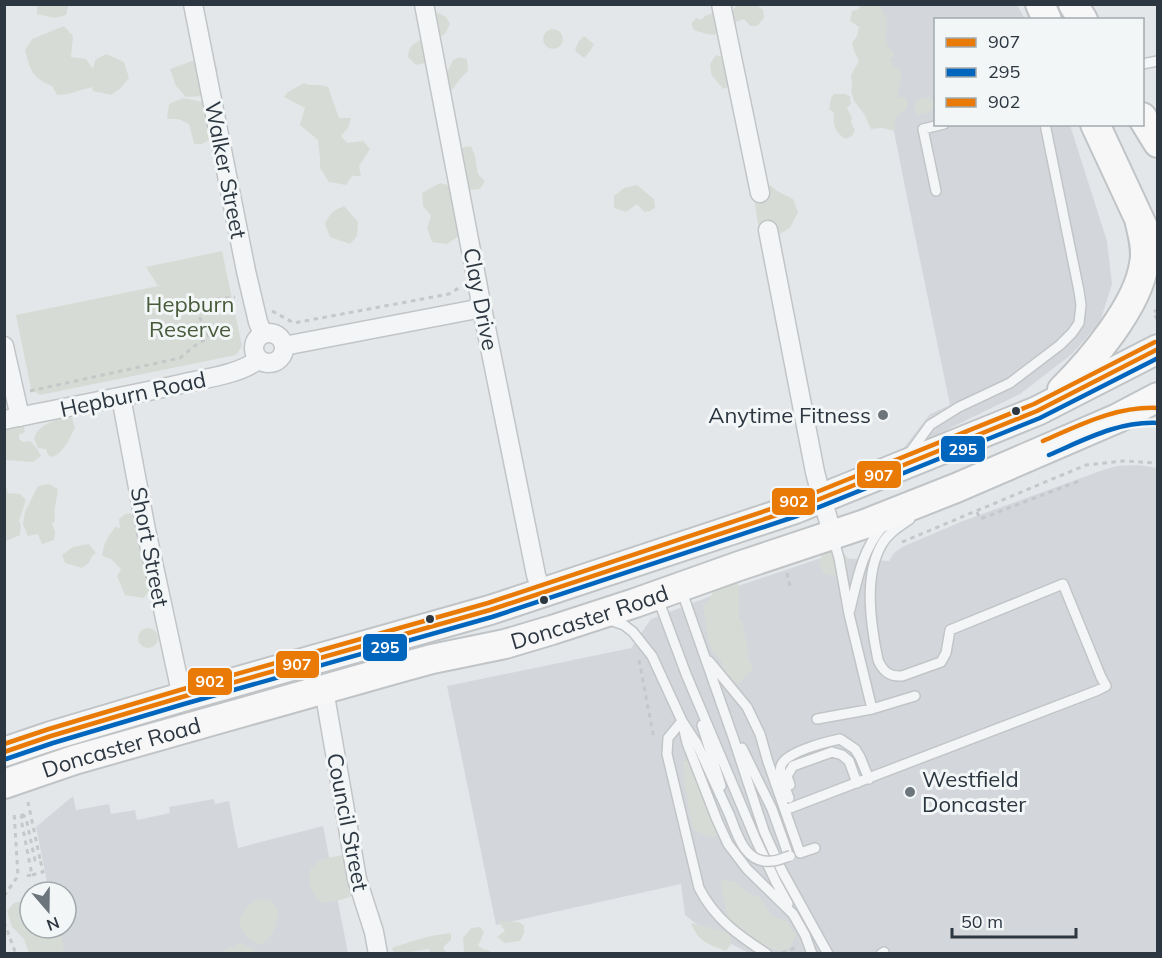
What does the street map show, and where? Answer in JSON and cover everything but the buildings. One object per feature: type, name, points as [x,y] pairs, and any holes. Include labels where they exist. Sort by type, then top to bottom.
[{"type":"main road","points":[[1040,4],[1046,18]]},
{"type":"main road","points":[[1073,4],[1082,18]]},
{"type":"main road","points":[[1096,126],[1140,223],[1158,256]]},
{"type":"main road","points":[[1037,411],[1059,393],[1103,345],[1132,298],[1144,264],[1144,239],[1140,223]]},
{"type":"main road","name":"Doncaster Road","points":[[4,752],[182,697],[433,627],[822,500],[1037,411],[1158,349]]},
{"type":"main road","name":"Doncaster Road","points":[[4,784],[83,757],[432,659],[505,644],[590,618],[897,512],[1118,418],[1158,397]]},
{"type":"main road","points":[[1118,418],[1135,415],[1158,416]]},
{"type":"main road","points":[[657,555],[668,591]]},
{"type":"main road","points":[[315,659],[324,690]]},
{"type":"street","name":"Walker Street","points":[[193,4],[246,271],[263,334]]},
{"type":"street","name":"Clay Drive","points":[[424,4],[482,308],[536,574],[542,593]]},
{"type":"street","points":[[721,4],[760,193]]},
{"type":"street","points":[[768,230],[804,419],[822,500],[833,535]]},
{"type":"street","points":[[284,346],[482,308]]},
{"type":"street","points":[[263,334],[279,336],[284,346],[282,356],[273,363],[258,359],[254,350],[259,336],[263,334]]},
{"type":"street","points":[[4,346],[12,419]]},
{"type":"street","name":"Hepburn Road","points":[[12,419],[121,398],[229,373],[253,364],[258,359]]},
{"type":"street","name":"Short Street","points":[[121,398],[146,530],[182,697]]},
{"type":"street","name":"Council Street","points":[[324,690],[357,879],[374,932],[378,954]]},
{"type":"lane","points":[[936,126],[923,129],[936,191]]},
{"type":"lane","points":[[900,467],[930,425],[959,407],[1017,379],[1060,345],[1079,323],[1081,305],[1079,291],[1045,126]]},
{"type":"lane","points":[[785,810],[1106,686],[1063,584],[950,630],[946,653],[941,662],[902,676],[891,676],[881,668],[871,616],[870,594],[878,552],[882,543],[896,528],[956,488]]},
{"type":"lane","points":[[849,614],[867,549],[879,530],[897,512]]},
{"type":"lane","points":[[833,535],[872,709]]},
{"type":"lane","points":[[668,591],[705,656],[747,707],[760,734],[800,853],[815,848]]},
{"type":"lane","points":[[668,591],[702,742]]},
{"type":"lane","points":[[590,618],[615,621],[624,625],[633,632],[652,656],[682,720],[687,743],[728,844],[747,869],[793,914]]},
{"type":"lane","points":[[705,656],[764,831],[782,871],[828,954]]},
{"type":"lane","points":[[686,674],[756,840],[805,935],[812,954]]},
{"type":"lane","points":[[817,719],[872,709],[915,696]]},
{"type":"lane","points":[[682,720],[712,755],[730,816],[741,843],[750,854],[762,861],[772,861],[789,853],[772,809],[737,739],[733,737]]},
{"type":"lane","points":[[682,720],[668,738],[667,754],[699,888],[706,903],[720,920],[767,954]]},
{"type":"lane","points":[[857,783],[849,761],[842,755],[832,752],[793,766],[787,776],[792,797],[781,775],[781,765],[788,756],[840,739],[855,749],[869,779]]},
{"type":"path","points":[[1158,310],[1153,312],[1158,321]]},
{"type":"path","points":[[977,512],[980,519],[1079,481]]},
{"type":"path","points":[[786,568],[790,586]]},
{"type":"path","points":[[644,645],[638,656],[656,748]]},
{"type":"path","points":[[26,876],[43,872],[28,802]]},
{"type":"path","points":[[4,896],[18,876],[14,811]]},
{"type":"path","points":[[32,875],[21,819],[22,813],[26,818],[35,860],[40,859]]},
{"type":"path","points":[[4,922],[16,954]]},
{"type":"path","points":[[782,953],[799,946]]},
{"type":"shaded area","points":[[869,5],[1017,5],[1024,18],[934,18],[934,126],[1070,126],[1107,241],[1112,284],[1100,322],[1072,354],[1020,394],[902,450],[930,414],[950,405]]},
{"type":"shaded area","name":"Westfield Doncaster","points":[[1138,465],[1157,468],[1157,953],[749,953],[704,930],[685,915],[681,884],[496,925],[447,686],[631,648],[651,619],[729,589],[824,557],[889,561],[902,547],[963,521],[1103,470],[1117,466]]},
{"type":"shaded area","points":[[73,796],[76,810],[109,804],[111,814],[135,810],[137,820],[170,813],[169,807],[214,799],[215,804],[229,801],[238,848],[323,826],[348,953],[63,953],[60,940],[78,940],[78,880],[47,880],[36,827]]},
{"type":"green space","points":[[69,4],[66,15],[55,18],[37,14],[37,5]]},
{"type":"green space","points":[[757,5],[763,10],[764,18],[757,26],[750,26],[744,19],[733,23],[731,13],[735,7]]},
{"type":"green space","points":[[860,5],[881,5],[887,24],[886,39],[895,56],[890,59],[901,75],[898,97],[906,98],[908,103],[906,110],[896,116],[894,131],[882,128],[871,129],[864,114],[854,101],[851,91],[851,75],[859,61],[852,43],[859,27],[850,21],[852,11],[859,9]]},
{"type":"green space","points":[[439,13],[446,17],[450,24],[445,34],[439,37],[432,16]]},
{"type":"green space","points":[[713,13],[718,24],[715,35],[694,30],[691,24],[696,18],[701,20]]},
{"type":"green space","points":[[64,26],[73,36],[71,57],[86,59],[93,69],[95,60],[106,54],[124,62],[129,78],[121,88],[111,95],[93,91],[92,87],[57,95],[52,86],[36,76],[30,68],[25,50],[32,39]]},
{"type":"green space","points":[[553,29],[560,32],[563,39],[560,46],[553,49],[546,46],[543,39],[546,32]]},
{"type":"green space","points":[[584,36],[594,44],[584,58],[575,51],[578,42]]},
{"type":"green space","points":[[422,39],[430,57],[425,63],[416,65],[408,57],[409,50]]},
{"type":"green space","points":[[209,55],[218,69],[213,86],[203,96],[186,97],[176,86],[170,69]]},
{"type":"green space","points":[[716,55],[727,58],[732,77],[728,87],[723,89],[711,74],[710,64]]},
{"type":"green space","points":[[459,57],[467,59],[468,71],[452,90],[447,88],[446,74],[453,60]]},
{"type":"green space","points":[[304,83],[328,87],[339,118],[351,118],[348,128],[341,136],[347,143],[363,141],[370,149],[359,166],[361,176],[352,176],[346,185],[329,182],[320,168],[318,140],[300,125],[305,108],[284,97],[288,92]]},
{"type":"green space","points":[[834,94],[850,96],[851,104],[847,108],[855,130],[852,136],[846,139],[837,131],[834,125],[834,113],[829,109]]},
{"type":"green space","points":[[928,97],[934,101],[934,110],[926,114],[916,114],[916,101]]},
{"type":"green space","points":[[183,98],[203,102],[205,116],[211,127],[210,140],[194,144],[189,124],[178,119],[167,119],[169,104]]},
{"type":"green space","points":[[471,146],[478,174],[485,181],[480,189],[459,191],[459,151]]},
{"type":"green space","points":[[440,183],[448,185],[458,201],[462,234],[447,244],[432,242],[427,228],[431,216],[423,206],[422,193]]},
{"type":"green space","points":[[637,185],[654,199],[655,208],[644,212],[637,204],[626,212],[614,208],[614,196],[624,188]]},
{"type":"green space","points":[[770,185],[793,199],[798,212],[790,228],[778,235],[760,230],[757,219],[755,203],[762,199]]},
{"type":"green space","points":[[344,206],[358,222],[357,236],[350,244],[330,237],[325,224],[332,213]]},
{"type":"green space","name":"Hepburn Reserve","points":[[222,251],[242,346],[236,355],[40,395],[31,389],[16,315],[158,286],[146,267]]},
{"type":"green space","points":[[64,416],[72,418],[75,428],[64,448],[53,457],[48,455],[46,449],[38,448],[34,439],[42,427]]},
{"type":"green space","points":[[23,423],[25,432],[19,435],[19,439],[23,442],[30,441],[41,456],[33,462],[5,460],[4,428]]},
{"type":"green space","points":[[5,483],[8,493],[20,494],[26,500],[19,521],[20,535],[6,541],[4,540]]},
{"type":"green space","points":[[49,484],[58,489],[55,521],[52,523],[55,532],[54,540],[42,544],[38,534],[28,536],[23,524],[25,512],[38,486]]},
{"type":"green space","points":[[135,513],[152,589],[143,598],[125,595],[117,576],[121,569],[111,559],[102,556],[110,534],[115,527],[120,528],[119,519],[125,514]]},
{"type":"green space","points":[[89,544],[96,553],[89,563],[82,568],[65,563],[62,555],[73,547]]},
{"type":"green space","points":[[837,551],[847,557],[847,569],[836,576],[824,573],[820,565],[822,552]]},
{"type":"green space","points":[[736,577],[739,586],[739,618],[744,624],[747,655],[753,669],[737,684],[724,672],[721,660],[712,649],[708,639],[703,604],[710,600],[714,586]]},
{"type":"green space","points":[[148,628],[155,631],[158,638],[155,645],[148,648],[141,645],[138,638],[141,631]]},
{"type":"green space","points":[[692,758],[702,764],[723,821],[722,832],[713,837],[693,829],[683,762]]},
{"type":"green space","points":[[343,855],[355,879],[351,896],[320,903],[310,885],[312,868],[324,859]]},
{"type":"green space","points":[[721,880],[736,882],[748,894],[759,896],[772,916],[788,922],[796,934],[788,949],[779,951],[765,947],[740,935],[728,921]]},
{"type":"green space","points":[[258,899],[271,901],[279,911],[271,934],[261,945],[246,936],[239,920],[248,906]]},
{"type":"green space","points":[[18,902],[18,933],[12,927],[7,911]]},
{"type":"green space","points":[[498,921],[519,922],[524,926],[524,933],[520,941],[505,943],[497,937],[505,931]]},
{"type":"green space","points":[[691,923],[729,933],[732,943],[726,951],[709,944],[700,938]]},
{"type":"green space","points":[[480,927],[484,932],[478,946],[491,953],[464,953],[463,938],[471,928]]},
{"type":"green space","points":[[451,933],[451,940],[443,947],[448,953],[430,953],[429,949],[394,953],[392,948],[428,937]]},
{"type":"green space","points":[[24,940],[62,940],[64,953],[29,953]]},
{"type":"green space","points":[[240,943],[254,949],[253,953],[220,953]]},
{"type":"transit line","name":"902","points":[[4,744],[180,690],[488,603],[792,502],[1034,404],[1155,342]]},
{"type":"transit line","name":"907","points":[[4,752],[182,697],[490,610],[795,509],[1037,411],[1158,349]]},
{"type":"transit line","name":"295","points":[[6,759],[184,704],[492,617],[797,516],[1040,418],[1158,358]]},
{"type":"transit line","name":"902","points":[[1043,441],[1113,413],[1158,408]]},
{"type":"transit line","name":"295","points":[[1049,455],[1115,428],[1158,423]]},
{"type":"place","name":"Anytime Fitness","points":[[883,415]]},
{"type":"place","name":"Westfield Doncaster","points":[[910,792]]}]
